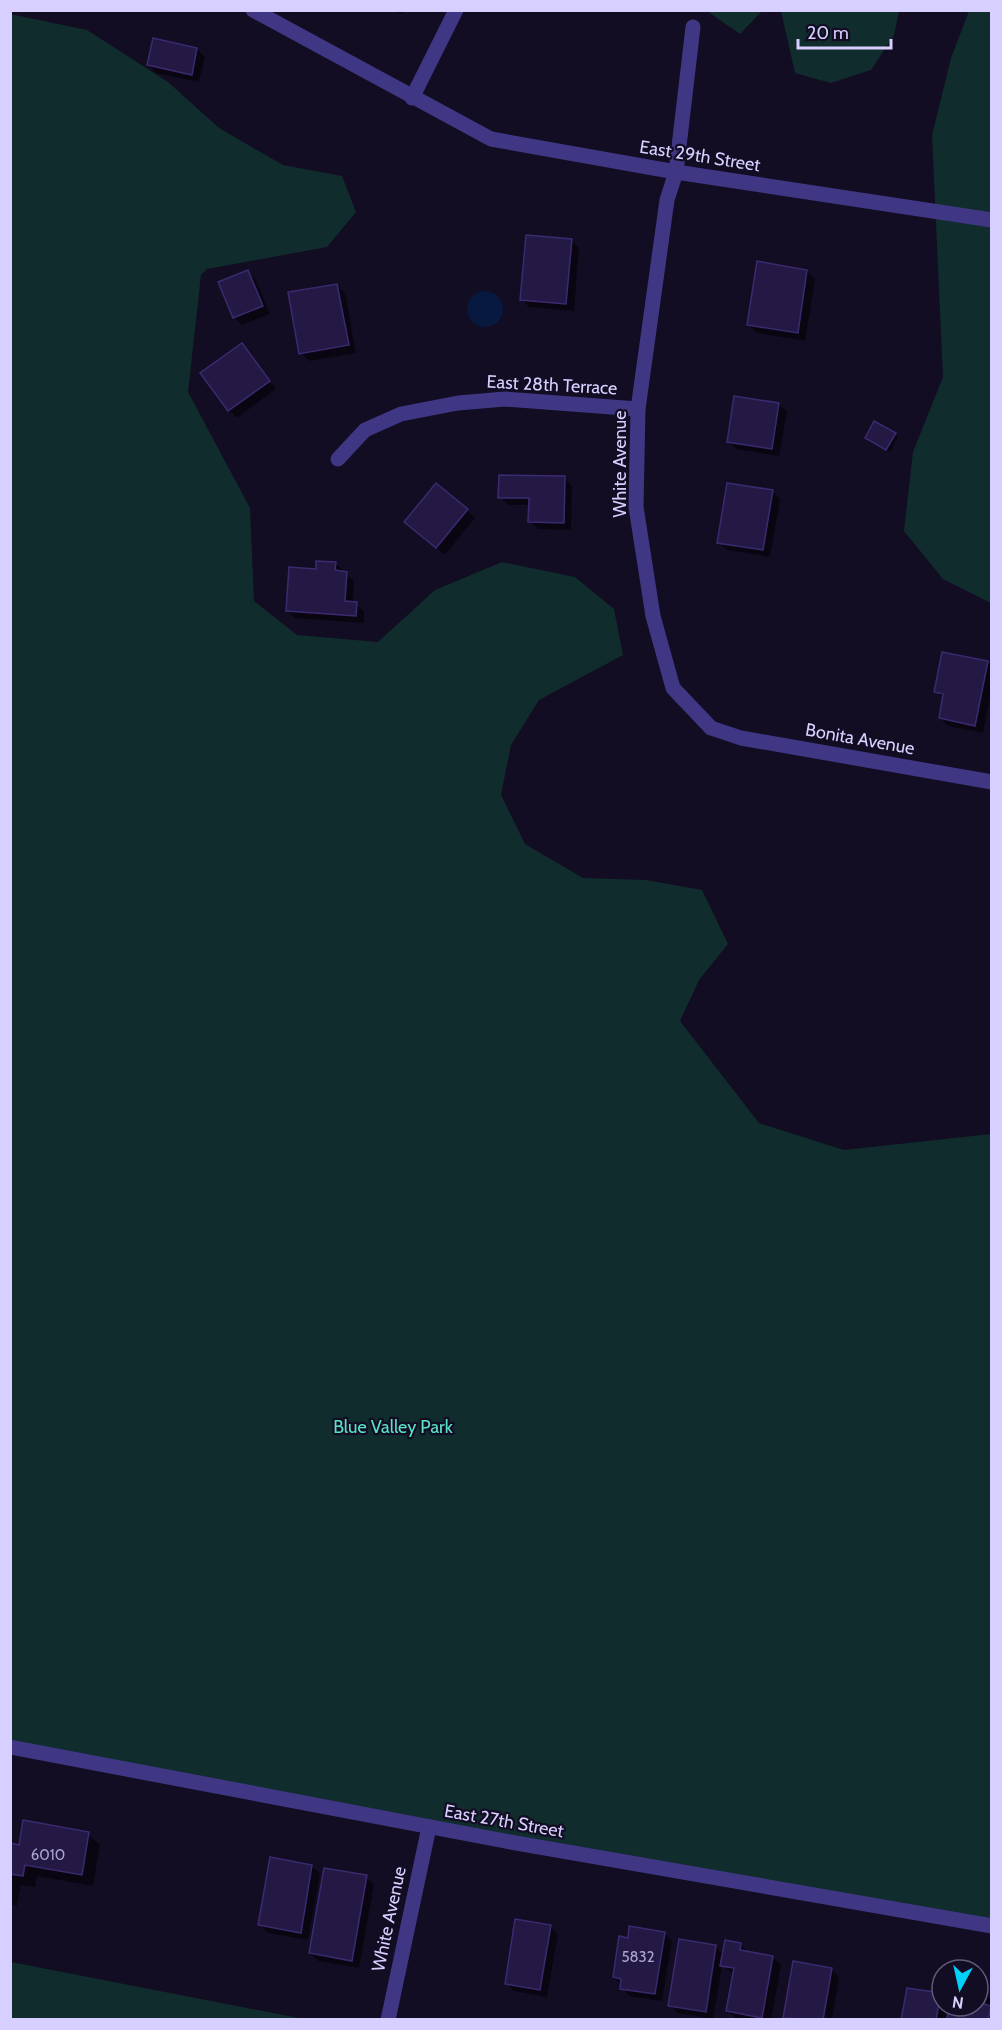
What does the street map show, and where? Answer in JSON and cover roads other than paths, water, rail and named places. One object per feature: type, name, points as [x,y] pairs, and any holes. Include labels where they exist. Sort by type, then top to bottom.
[{"type":"street","name":"East 29th Street","points":[[253,10],[491,139],[676,172],[992,220]]},
{"type":"street","points":[[412,98],[456,10]]},
{"type":"street","name":"White Avenue","points":[[693,27],[676,172],[667,200],[638,409],[636,507],[652,616],[674,688],[711,728],[722,732]]},
{"type":"street","name":"East 28th Terrace","points":[[338,459],[365,430],[401,414],[458,403],[506,399],[638,409]]},
{"type":"street","name":"Bonita Avenue","points":[[722,732],[741,738],[992,782]]},
{"type":"street","name":"East 27th Street","points":[[10,1747],[429,1827],[992,1926]]},
{"type":"street","name":"White Avenue","points":[[388,2019],[429,1827]]},
{"type":"water","points":[[485,291],[498,296],[503,309],[498,322],[485,327],[472,322],[467,309],[472,296]]},
{"type":"park label","name":"Blue Valley Park","points":[[393,1427]]}]
